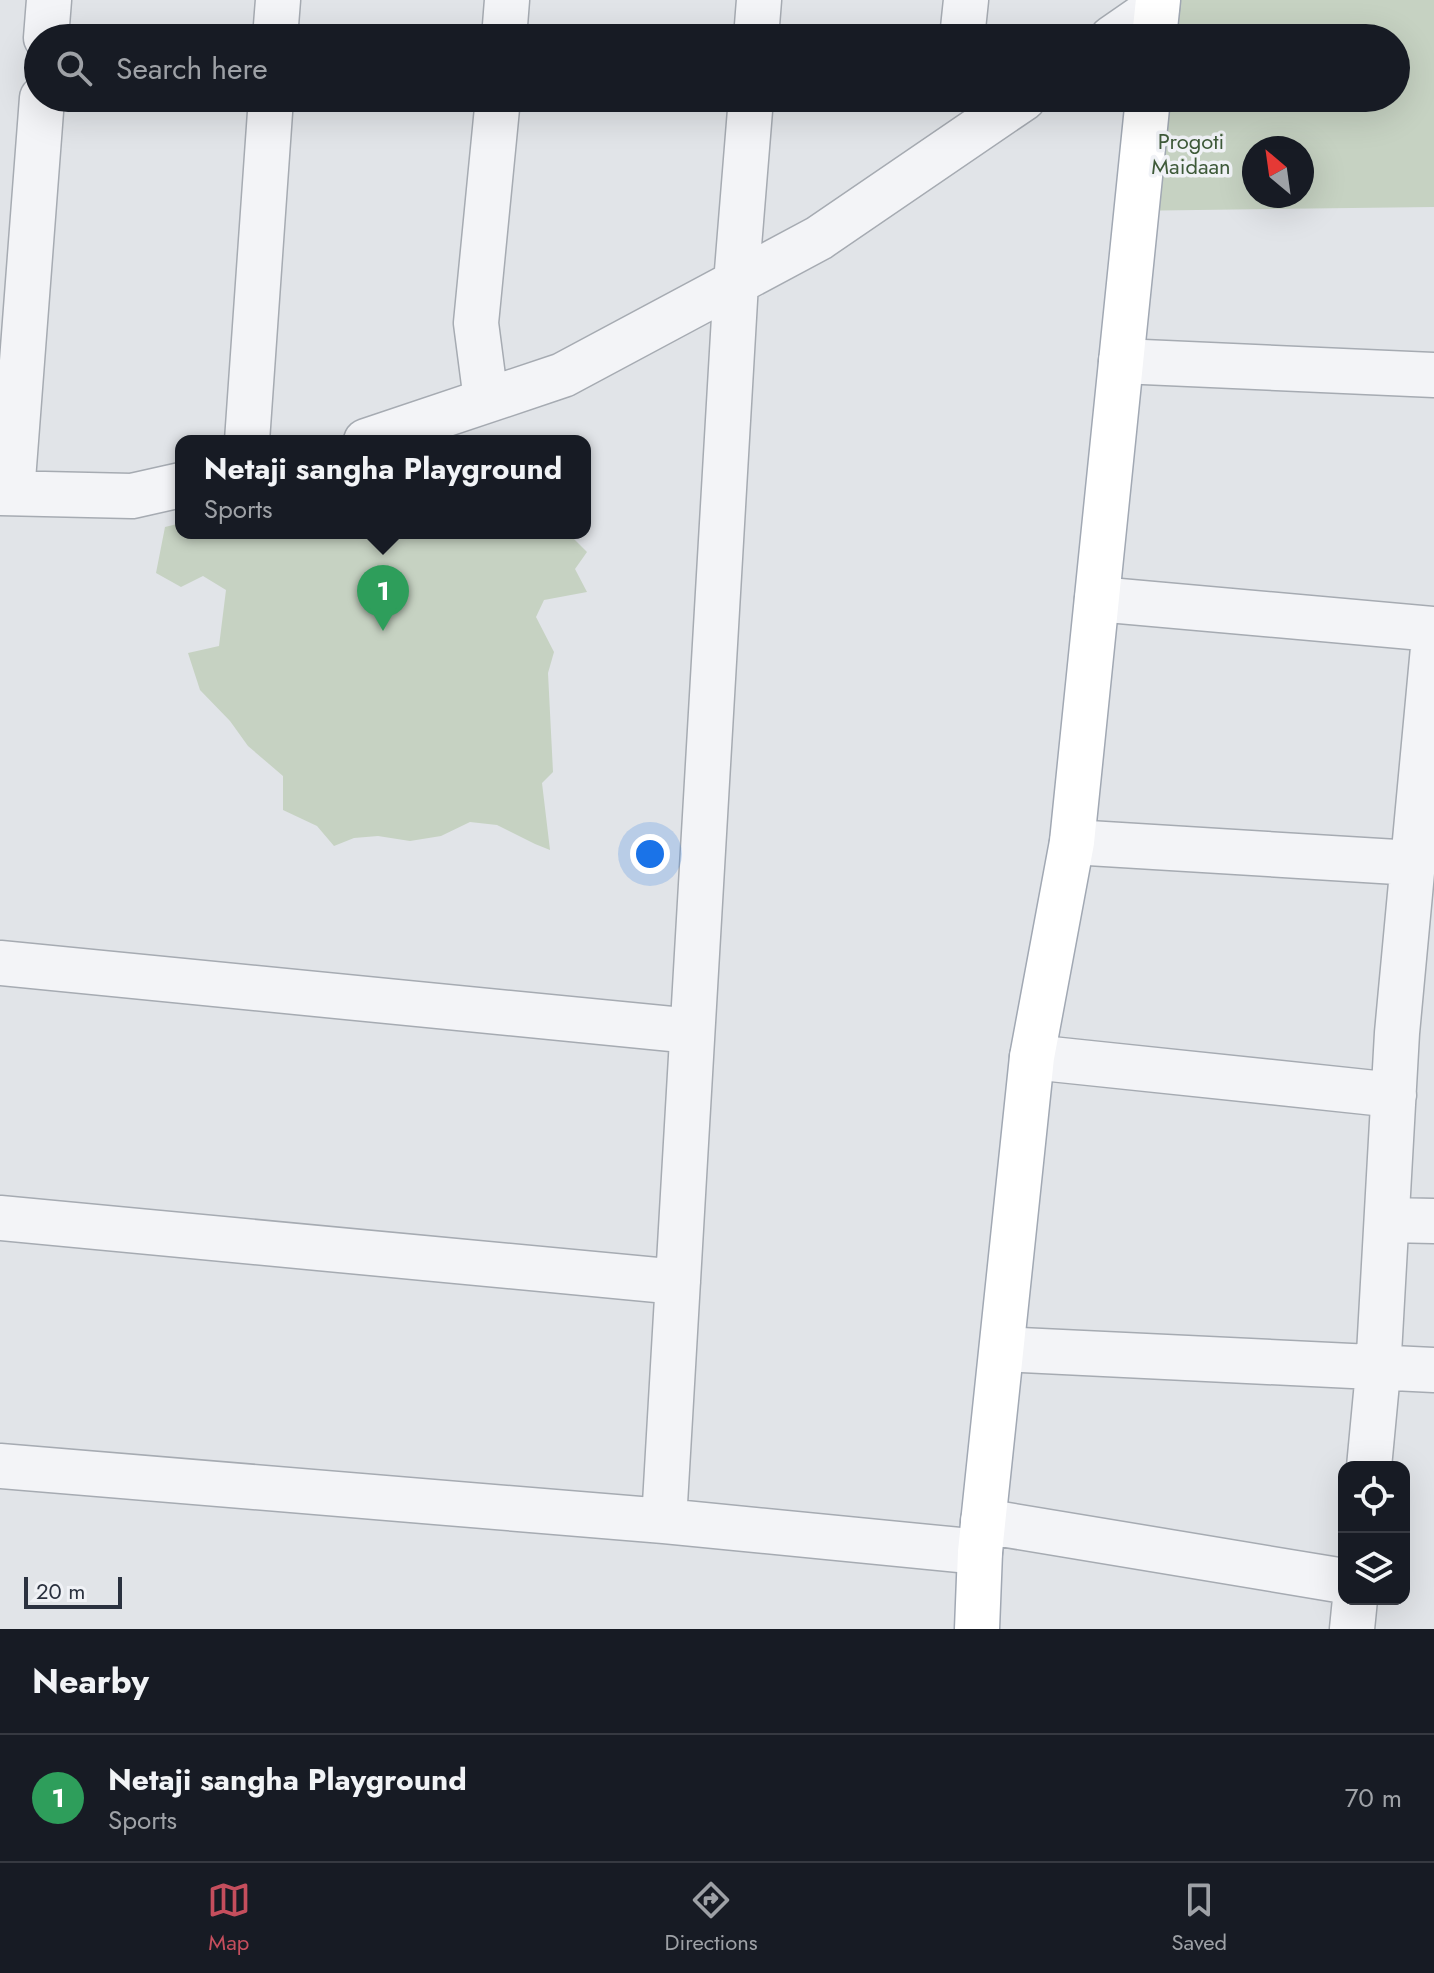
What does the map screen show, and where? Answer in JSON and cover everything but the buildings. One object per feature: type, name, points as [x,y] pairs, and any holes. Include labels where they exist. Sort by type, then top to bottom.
[{"type":"main road","points":[[977,1629],[982,1536],[1032,1057],[1072,842],[1147,112]]},
{"type":"street","points":[[47,24],[49,0]]},
{"type":"street","points":[[276,24],[278,0]]},
{"type":"street","points":[[505,24],[507,0]]},
{"type":"street","points":[[757,24],[759,0]]},
{"type":"street","points":[[963,24],[966,0]]},
{"type":"street","points":[[41,112],[6,493],[132,496],[175,486]]},
{"type":"street","points":[[247,435],[270,112]]},
{"type":"street","points":[[486,400],[476,323],[497,112]]},
{"type":"street","points":[[664,1521],[736,283],[750,112]]},
{"type":"street","points":[[384,435],[563,375],[819,238],[976,113]]},
{"type":"street","points":[[1121,361],[1434,375]]},
{"type":"street","points":[[1097,599],[1434,629]]},
{"type":"street","points":[[1370,1461],[1394,1095],[1416,1016],[1413,863],[1427,789],[1434,637]]},
{"type":"street","points":[[1072,842],[1413,863]]},
{"type":"street","points":[[0,963],[692,1031]]},
{"type":"street","points":[[1032,1057],[1394,1095]]},
{"type":"street","points":[[0,1218],[678,1282]]},
{"type":"street","points":[[1387,1220],[1434,1221]]},
{"type":"street","points":[[1002,1349],[1434,1370]]},
{"type":"street","points":[[0,1466],[664,1521],[982,1536],[1338,1580]]},
{"type":"street","points":[[1352,1629],[1354,1605]]},
{"type":"green space","name":"Progoti Maidaan","points":[[1150,0],[1434,0],[1434,207],[1123,211],[1135,112],[1410,112],[1410,24],[1147,24]]},
{"type":"green space","points":[[175,524],[175,539],[574,539],[587,552],[575,569],[587,592],[544,600],[536,617],[554,652],[548,673],[553,772],[542,783],[550,850],[497,825],[470,822],[441,836],[410,841],[378,836],[354,838],[334,846],[317,826],[283,810],[283,776],[248,746],[230,721],[200,690],[188,653],[219,646],[226,590],[203,576],[181,587],[156,573],[165,527]]},
{"type":"place","name":"Netaji sangha Playground","points":[[383,631]]}]
